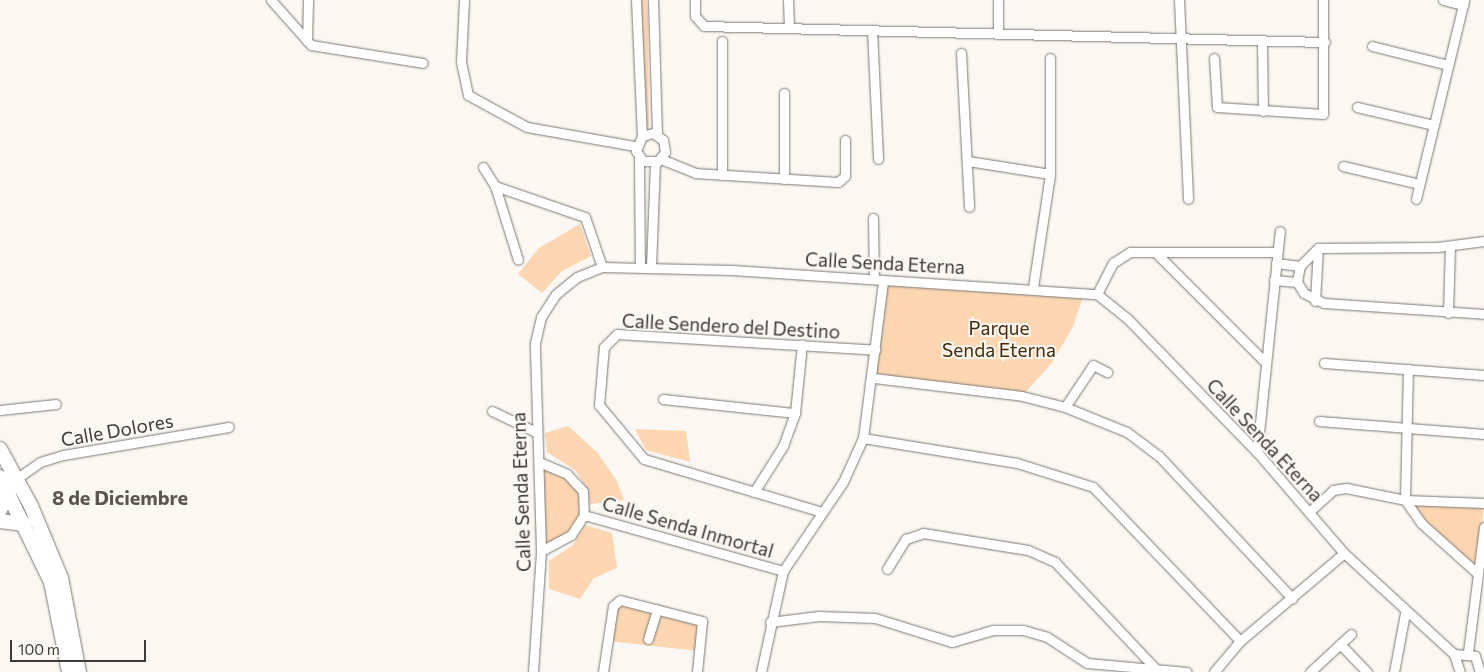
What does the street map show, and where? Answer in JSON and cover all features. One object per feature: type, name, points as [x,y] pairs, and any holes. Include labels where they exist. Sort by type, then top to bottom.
[{"type":"main road","points":[[0,450],[8,482],[51,582],[69,672]]},
{"type":"main road","points":[[0,510],[8,482]]},
{"type":"main road","points":[[8,482],[61,578],[79,672]]},
{"type":"main road","points":[[0,521],[25,524]]},
{"type":"street","points":[[272,0],[307,41],[319,48],[423,63]]},
{"type":"street","points":[[307,41],[308,0]]},
{"type":"street","points":[[464,0],[461,62],[468,95],[527,127],[635,146]]},
{"type":"street","points":[[635,146],[642,136],[636,0]]},
{"type":"street","points":[[651,267],[658,161],[666,148],[657,134],[653,0]]},
{"type":"street","points":[[695,0],[695,16],[704,26],[1262,42],[1325,42]]},
{"type":"street","points":[[788,0],[789,28]]},
{"type":"street","points":[[998,0],[998,33]]},
{"type":"street","points":[[1179,0],[1188,199]]},
{"type":"street","points":[[1214,58],[1215,105],[1263,111],[1322,114],[1325,42],[1323,0]]},
{"type":"street","points":[[1416,199],[1464,2],[1444,0]]},
{"type":"street","points":[[872,30],[878,159]]},
{"type":"street","points":[[722,41],[722,175]]},
{"type":"street","points":[[1262,42],[1263,111]]},
{"type":"street","points":[[1372,46],[1448,64]]},
{"type":"street","points":[[961,53],[969,207]]},
{"type":"street","points":[[1033,287],[1050,174],[1050,58]]},
{"type":"street","points":[[784,93],[784,180]]},
{"type":"street","points":[[1358,107],[1434,125]]},
{"type":"street","points":[[642,136],[657,134]]},
{"type":"street","points":[[639,159],[658,161],[679,169],[722,175],[784,180],[843,181],[845,140]]},
{"type":"street","points":[[635,146],[639,159],[640,267]]},
{"type":"street","points":[[968,161],[1050,174]]},
{"type":"street","points":[[1343,166],[1419,184]]},
{"type":"street","points":[[483,167],[495,186],[518,260]]},
{"type":"street","points":[[495,186],[585,217],[602,267]]},
{"type":"street","points":[[640,199],[654,199]]},
{"type":"street","points":[[873,218],[874,279]]},
{"type":"street","points":[[1256,452],[1280,231]]},
{"type":"street","points":[[1297,282],[1300,266],[1318,248],[1450,246],[1484,241]]},
{"type":"street","points":[[1448,313],[1450,246]]},
{"type":"street","points":[[1315,301],[1318,248]]},
{"type":"street","points":[[1096,294],[1120,256],[1156,252],[1277,252]]},
{"type":"street","points":[[1156,252],[1266,363]]},
{"type":"street","points":[[1276,263],[1300,266]]},
{"type":"street","name":"Calle Senda Eterna","points":[[533,672],[541,551],[539,462],[536,432],[535,343],[542,317],[556,294],[577,277],[602,267],[651,267],[884,281],[1033,287],[1096,294],[1127,318],[1256,452],[1310,511],[1344,552],[1404,613],[1454,654]]},
{"type":"street","points":[[1274,280],[1297,282],[1315,301],[1448,313],[1484,314]]},
{"type":"street","points":[[761,672],[770,622],[783,571],[843,482],[863,438],[874,378],[884,281]]},
{"type":"street","name":"Calle Sendero del Destino","points":[[822,512],[644,459],[599,405],[604,347],[617,334],[876,350]]},
{"type":"street","points":[[754,492],[782,446],[795,413],[802,344]]},
{"type":"street","points":[[1324,363],[1484,375]]},
{"type":"street","points":[[1066,407],[1093,365],[1107,372]]},
{"type":"street","points":[[1408,369],[1405,500],[1421,523],[1478,574]]},
{"type":"street","points":[[874,378],[1022,396],[1066,407],[1127,432],[1158,456],[1292,598]]},
{"type":"street","points":[[663,399],[795,413]]},
{"type":"street","points":[[0,410],[56,404]]},
{"type":"street","points":[[492,411],[536,432]]},
{"type":"street","points":[[1318,421],[1484,434]]},
{"type":"street","name":"Calle Dolores","points":[[8,482],[40,462],[63,455],[229,427]]},
{"type":"street","points":[[863,438],[1017,463],[1093,487],[1240,641]]},
{"type":"street","name":"Calle Senda Inmortal","points":[[539,462],[567,474],[583,491],[584,515],[571,535],[541,551]]},
{"type":"street","points":[[1310,511],[1332,490],[1346,488],[1405,500],[1484,503]]},
{"type":"street","name":"Calle Senda Inmortal","points":[[584,515],[783,571]]},
{"type":"street","points":[[1468,652],[1484,527]]},
{"type":"street","points":[[887,569],[906,539],[923,533],[1028,550],[1055,562],[1156,669]]},
{"type":"street","points":[[1214,672],[1240,641],[1344,552]]},
{"type":"street","points":[[603,672],[614,603],[623,601],[657,609],[704,624],[698,672]]},
{"type":"street","points":[[648,639],[657,609]]},
{"type":"street","points":[[1394,672],[1404,613]]},
{"type":"street","points":[[770,622],[819,616],[875,618],[952,642],[1013,629],[1047,638],[1087,663],[1187,672]]},
{"type":"street","points":[[1310,672],[1351,634]]},
{"type":"street","points":[[1340,644],[1367,672]]},
{"type":"street","points":[[1460,672],[1454,654],[1468,652],[1479,661],[1480,672]]},
{"type":"green space","points":[[641,0],[647,0],[649,127],[643,127]]},
{"type":"green space","points":[[580,224],[591,256],[562,271],[542,293],[518,274],[539,248]]},
{"type":"green space","name":"Parque Senda Eterna","points":[[883,281],[1084,293],[1073,327],[1051,364],[1022,396],[874,378]]},
{"type":"green space","points":[[568,426],[597,452],[617,481],[624,500],[590,504],[587,488],[575,470],[547,452],[545,433]]},
{"type":"green space","points":[[635,429],[686,431],[690,462],[646,450]]},
{"type":"green space","points":[[539,462],[553,465],[583,491],[584,515],[571,535],[541,551]]},
{"type":"green space","points":[[1405,500],[1484,503],[1478,574],[1421,523]]},
{"type":"green space","points":[[585,525],[612,533],[617,568],[594,578],[580,599],[549,589],[549,561],[573,545]]},
{"type":"green space","points":[[614,603],[699,620],[699,651],[608,641]]},
{"type":"district","name":"8 de Diciembre","points":[[120,497]]}]
